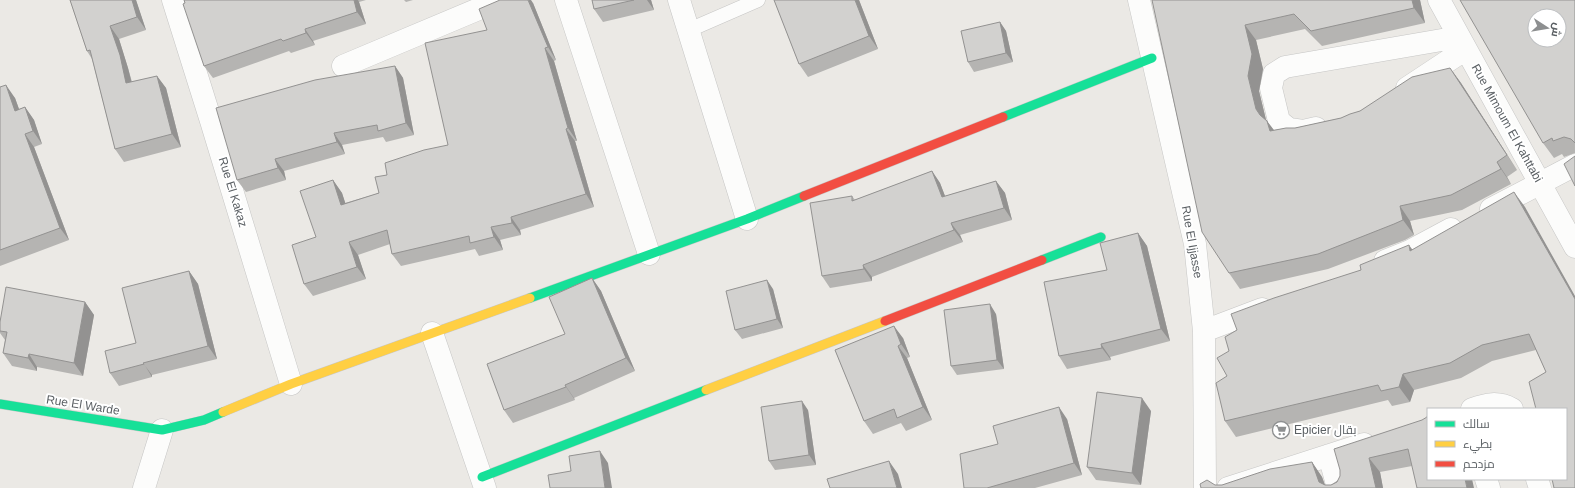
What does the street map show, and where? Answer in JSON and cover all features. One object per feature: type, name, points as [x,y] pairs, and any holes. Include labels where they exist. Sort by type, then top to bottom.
[{"type":"street","name":"Rue El Kakaz","points":[[173,0],[291,384]]},
{"type":"street","points":[[343,66],[500,0]]},
{"type":"street","points":[[566,0],[649,254]]},
{"type":"street","points":[[679,0],[747,219]]},
{"type":"street","name":"Rue El Ijjasse","points":[[1139,0],[1195,244],[1204,331],[1205,488]]},
{"type":"street","name":"Rue Mimoum El Kahttabi","points":[[1440,0],[1575,247]]},
{"type":"street","points":[[1390,98],[1463,43]]},
{"type":"street","points":[[1339,123],[1303,131],[1289,129],[1279,121],[1271,88],[1274,74],[1286,67],[1463,43]]},
{"type":"street","points":[[144,488],[162,430],[204,420],[291,384],[747,219],[1152,58]]},
{"type":"street","points":[[1366,268],[1410,251],[1575,165]]},
{"type":"street","points":[[432,333],[484,482],[1101,237]]},
{"type":"street","points":[[1204,331],[1278,303]]},
{"type":"street","name":"Rue El Warde","points":[[0,404],[162,430]]},
{"type":"street","points":[[1475,408],[1487,404],[1504,404],[1510,408]]},
{"type":"street","points":[[1228,488],[1382,438]]},
{"type":"street","points":[[1329,455],[1338,488]]},
{"type":"lane","points":[[689,30],[758,0]]},
{"type":"building","points":[[70,0],[132,0],[137,17],[110,26],[120,55],[126,83],[157,76],[172,134],[115,149],[90,50],[87,51]]},
{"type":"building","points":[[184,0],[354,0],[357,12],[305,29],[306,33],[283,41],[281,39],[204,66],[183,4],[185,3]]},
{"type":"building","points":[[500,0],[528,0],[548,47],[545,48],[568,128],[566,129],[586,194],[511,217],[512,223],[491,227],[494,237],[470,243],[469,236],[392,254],[387,230],[349,242],[357,267],[304,284],[292,245],[316,237],[300,191],[333,180],[341,205],[379,193],[375,177],[387,175],[385,163],[424,150],[448,145],[425,43],[487,30],[479,9]]},
{"type":"building","points":[[592,0],[634,0],[594,9]]},
{"type":"building","points":[[774,0],[855,0],[869,36],[799,64]]},
{"type":"building","points":[[1152,0],[1412,0],[1414,8],[1311,31],[1294,14],[1245,25],[1252,54],[1248,76],[1256,109],[1267,121],[1270,131],[1295,128],[1341,118],[1360,111],[1412,77],[1450,68],[1507,155],[1497,162],[1501,169],[1451,195],[1400,206],[1403,220],[1318,254],[1229,273],[1202,232]]},
{"type":"building","points":[[1460,0],[1575,0],[1575,143],[1571,139],[1564,137],[1553,141],[1552,138],[1543,143]]},
{"type":"building","points":[[1000,22],[1006,53],[968,62],[961,31]]},
{"type":"building","points":[[395,66],[406,123],[378,131],[377,125],[334,133],[337,142],[275,159],[278,168],[237,180],[216,108],[315,80]]},
{"type":"building","points":[[6,85],[15,111],[25,107],[33,131],[25,134],[60,228],[0,250],[0,87]]},
{"type":"building","points":[[1575,156],[1575,186],[1564,164]]},
{"type":"building","points":[[932,171],[942,197],[996,181],[1004,208],[951,223],[954,230],[863,265],[864,269],[822,276],[810,203],[852,196],[852,201]]},
{"type":"building","points":[[1514,192],[1575,299],[1575,488],[1554,488],[1552,480],[1567,480],[1567,408],[1536,408],[1529,382],[1546,372],[1529,334],[1482,345],[1450,363],[1403,374],[1399,387],[1381,391],[1378,385],[1225,421],[1216,383],[1227,376],[1217,358],[1229,351],[1225,337],[1237,330],[1231,314],[1274,298],[1361,270],[1360,265],[1409,245],[1410,251]]},
{"type":"building","points":[[1138,233],[1161,329],[1101,344],[1102,348],[1059,356],[1044,282],[1107,270],[1100,243]]},
{"type":"building","points":[[189,271],[208,346],[110,373],[105,351],[136,343],[122,288]]},
{"type":"building","points":[[592,278],[626,358],[565,385],[566,387],[504,410],[487,364],[565,334],[549,297]]},
{"type":"building","points":[[767,280],[777,319],[735,330],[726,291]]},
{"type":"building","points":[[6,287],[85,302],[74,363],[29,354],[28,358],[3,353],[7,332],[0,331],[0,322]]},
{"type":"building","points":[[990,304],[997,360],[951,366],[944,310]]},
{"type":"building","points":[[894,326],[901,344],[898,346],[923,407],[897,418],[894,409],[864,421],[835,350]]},
{"type":"building","points":[[1097,392],[1142,398],[1132,473],[1087,467]]},
{"type":"building","points":[[802,401],[809,455],[769,461],[761,407]]},
{"type":"building","points":[[1059,407],[1074,463],[987,488],[964,488],[960,454],[998,444],[993,426]]},
{"type":"building","points":[[1427,417],[1427,480],[1465,480],[1467,488],[1417,488],[1408,449],[1369,458],[1376,488],[1201,488],[1200,484],[1207,480],[1215,485],[1222,485],[1270,469],[1312,462],[1319,482],[1325,485],[1331,485],[1337,482],[1340,476],[1340,470],[1334,449],[1422,420]]},
{"type":"building","points":[[600,451],[605,488],[550,488],[548,475],[571,471],[569,456]]},
{"type":"building","points":[[889,461],[897,488],[830,488],[827,479]]},
{"type":"traffic: fast","points":[[1003,117],[1152,58]]},
{"type":"traffic: fast","points":[[530,298],[747,219],[804,196]]},
{"type":"traffic: fast","points":[[1042,260],[1101,237]]},
{"type":"traffic: fast","points":[[482,477],[706,390]]},
{"type":"traffic: fast","points":[[0,404],[162,430],[204,420],[223,412]]},
{"type":"traffic: slow","points":[[223,412],[291,384],[530,298]]},
{"type":"traffic: slow","points":[[706,390],[885,321]]},
{"type":"traffic: jam","points":[[804,196],[1003,117]]},
{"type":"traffic: jam","points":[[885,321],[1042,260]]},
{"type":"place","name":"Epicier بقال","points":[[1281,430]]}]
